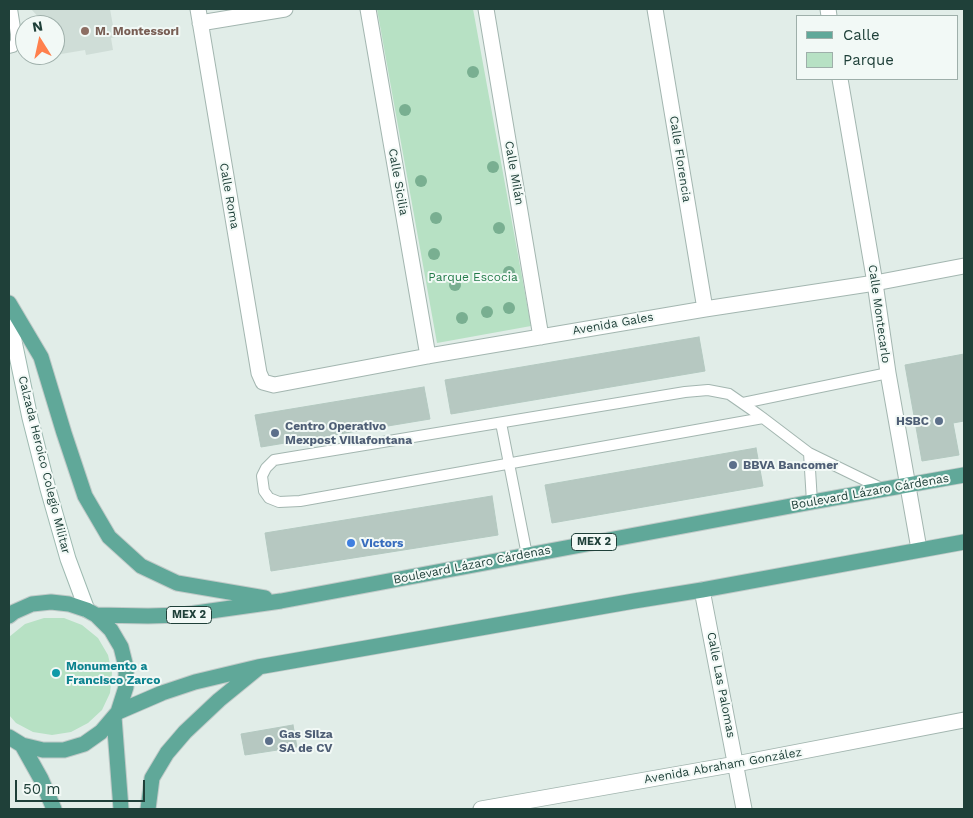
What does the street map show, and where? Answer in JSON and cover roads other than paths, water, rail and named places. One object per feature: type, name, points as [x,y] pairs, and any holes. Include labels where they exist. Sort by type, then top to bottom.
[{"type":"main road","points":[[9,303],[41,357],[85,496],[109,537],[141,566],[177,583],[281,601]]},
{"type":"main road","name":"Boulevard Lázaro Cárdenas","points":[[92,613],[182,616],[281,601],[964,475]]},
{"type":"main road","points":[[116,715],[162,693],[194,682],[258,668],[964,542]]},
{"type":"main road","name":"MEX 2","points":[[9,616],[32,604],[51,602],[70,604],[92,613]]},
{"type":"main road","points":[[13,741],[43,750],[64,750],[84,744],[101,732],[116,715],[126,687],[126,667],[118,641],[111,630],[92,613]]},
{"type":"main road","points":[[148,809],[152,778],[167,753],[185,732],[219,700],[258,668]]},
{"type":"main road","points":[[116,715],[121,809]]},
{"type":"main road","points":[[13,741],[41,778],[54,809]]},
{"type":"street","points":[[199,16],[285,9]]},
{"type":"street","name":"Calle Sicilia","points":[[368,9],[428,356]]},
{"type":"street","name":"Calle Milán","points":[[486,9],[541,337]]},
{"type":"street","name":"Calle Florencia","points":[[655,9],[705,309]]},
{"type":"street","name":"Calle Roma","points":[[199,16],[259,373],[263,382]]},
{"type":"street","name":"Calle Montecarlo","points":[[840,80],[876,283],[888,373],[919,549]]},
{"type":"street","name":"Avenida Gales","points":[[263,382],[274,385],[428,356],[705,309],[876,283],[964,266]]},
{"type":"street","name":"Calzada Heroico Colegio Militar","points":[[9,316],[30,418],[48,489],[68,559],[92,613]]},
{"type":"street","name":"Calle Las Palomas","points":[[702,590],[744,809]]},
{"type":"street","name":"Avenida Abraham González","points":[[481,809],[736,764],[964,720]]},
{"type":"lane","points":[[9,48],[13,47],[16,41],[12,9]]},
{"type":"lane","points":[[743,403],[888,373]]},
{"type":"lane","points":[[763,418],[300,501],[279,502],[269,498],[264,490],[262,476],[266,468],[274,460],[685,392],[708,390],[729,394],[743,403],[763,418],[809,453],[883,489]]},
{"type":"lane","points":[[501,423],[527,555]]},
{"type":"lane","points":[[809,453],[812,502]]},
{"type":"place","name":"M. Montessori","points":[[85,31]]},
{"type":"place","name":"HSBC","points":[[939,421]]},
{"type":"place","name":"Centro Operativo Mexpost Villafontana","points":[[275,433]]},
{"type":"place","name":"BBVA Bancomer","points":[[733,465]]},
{"type":"place","name":"Victors","points":[[351,543]]},
{"type":"place","name":"Monumento a Francisco Zarco","points":[[56,673]]},
{"type":"place","name":"Gas Silza SA de CV","points":[[269,741]]},
{"type":"park label","name":"Parque Escocia","points":[[473,277]]}]
